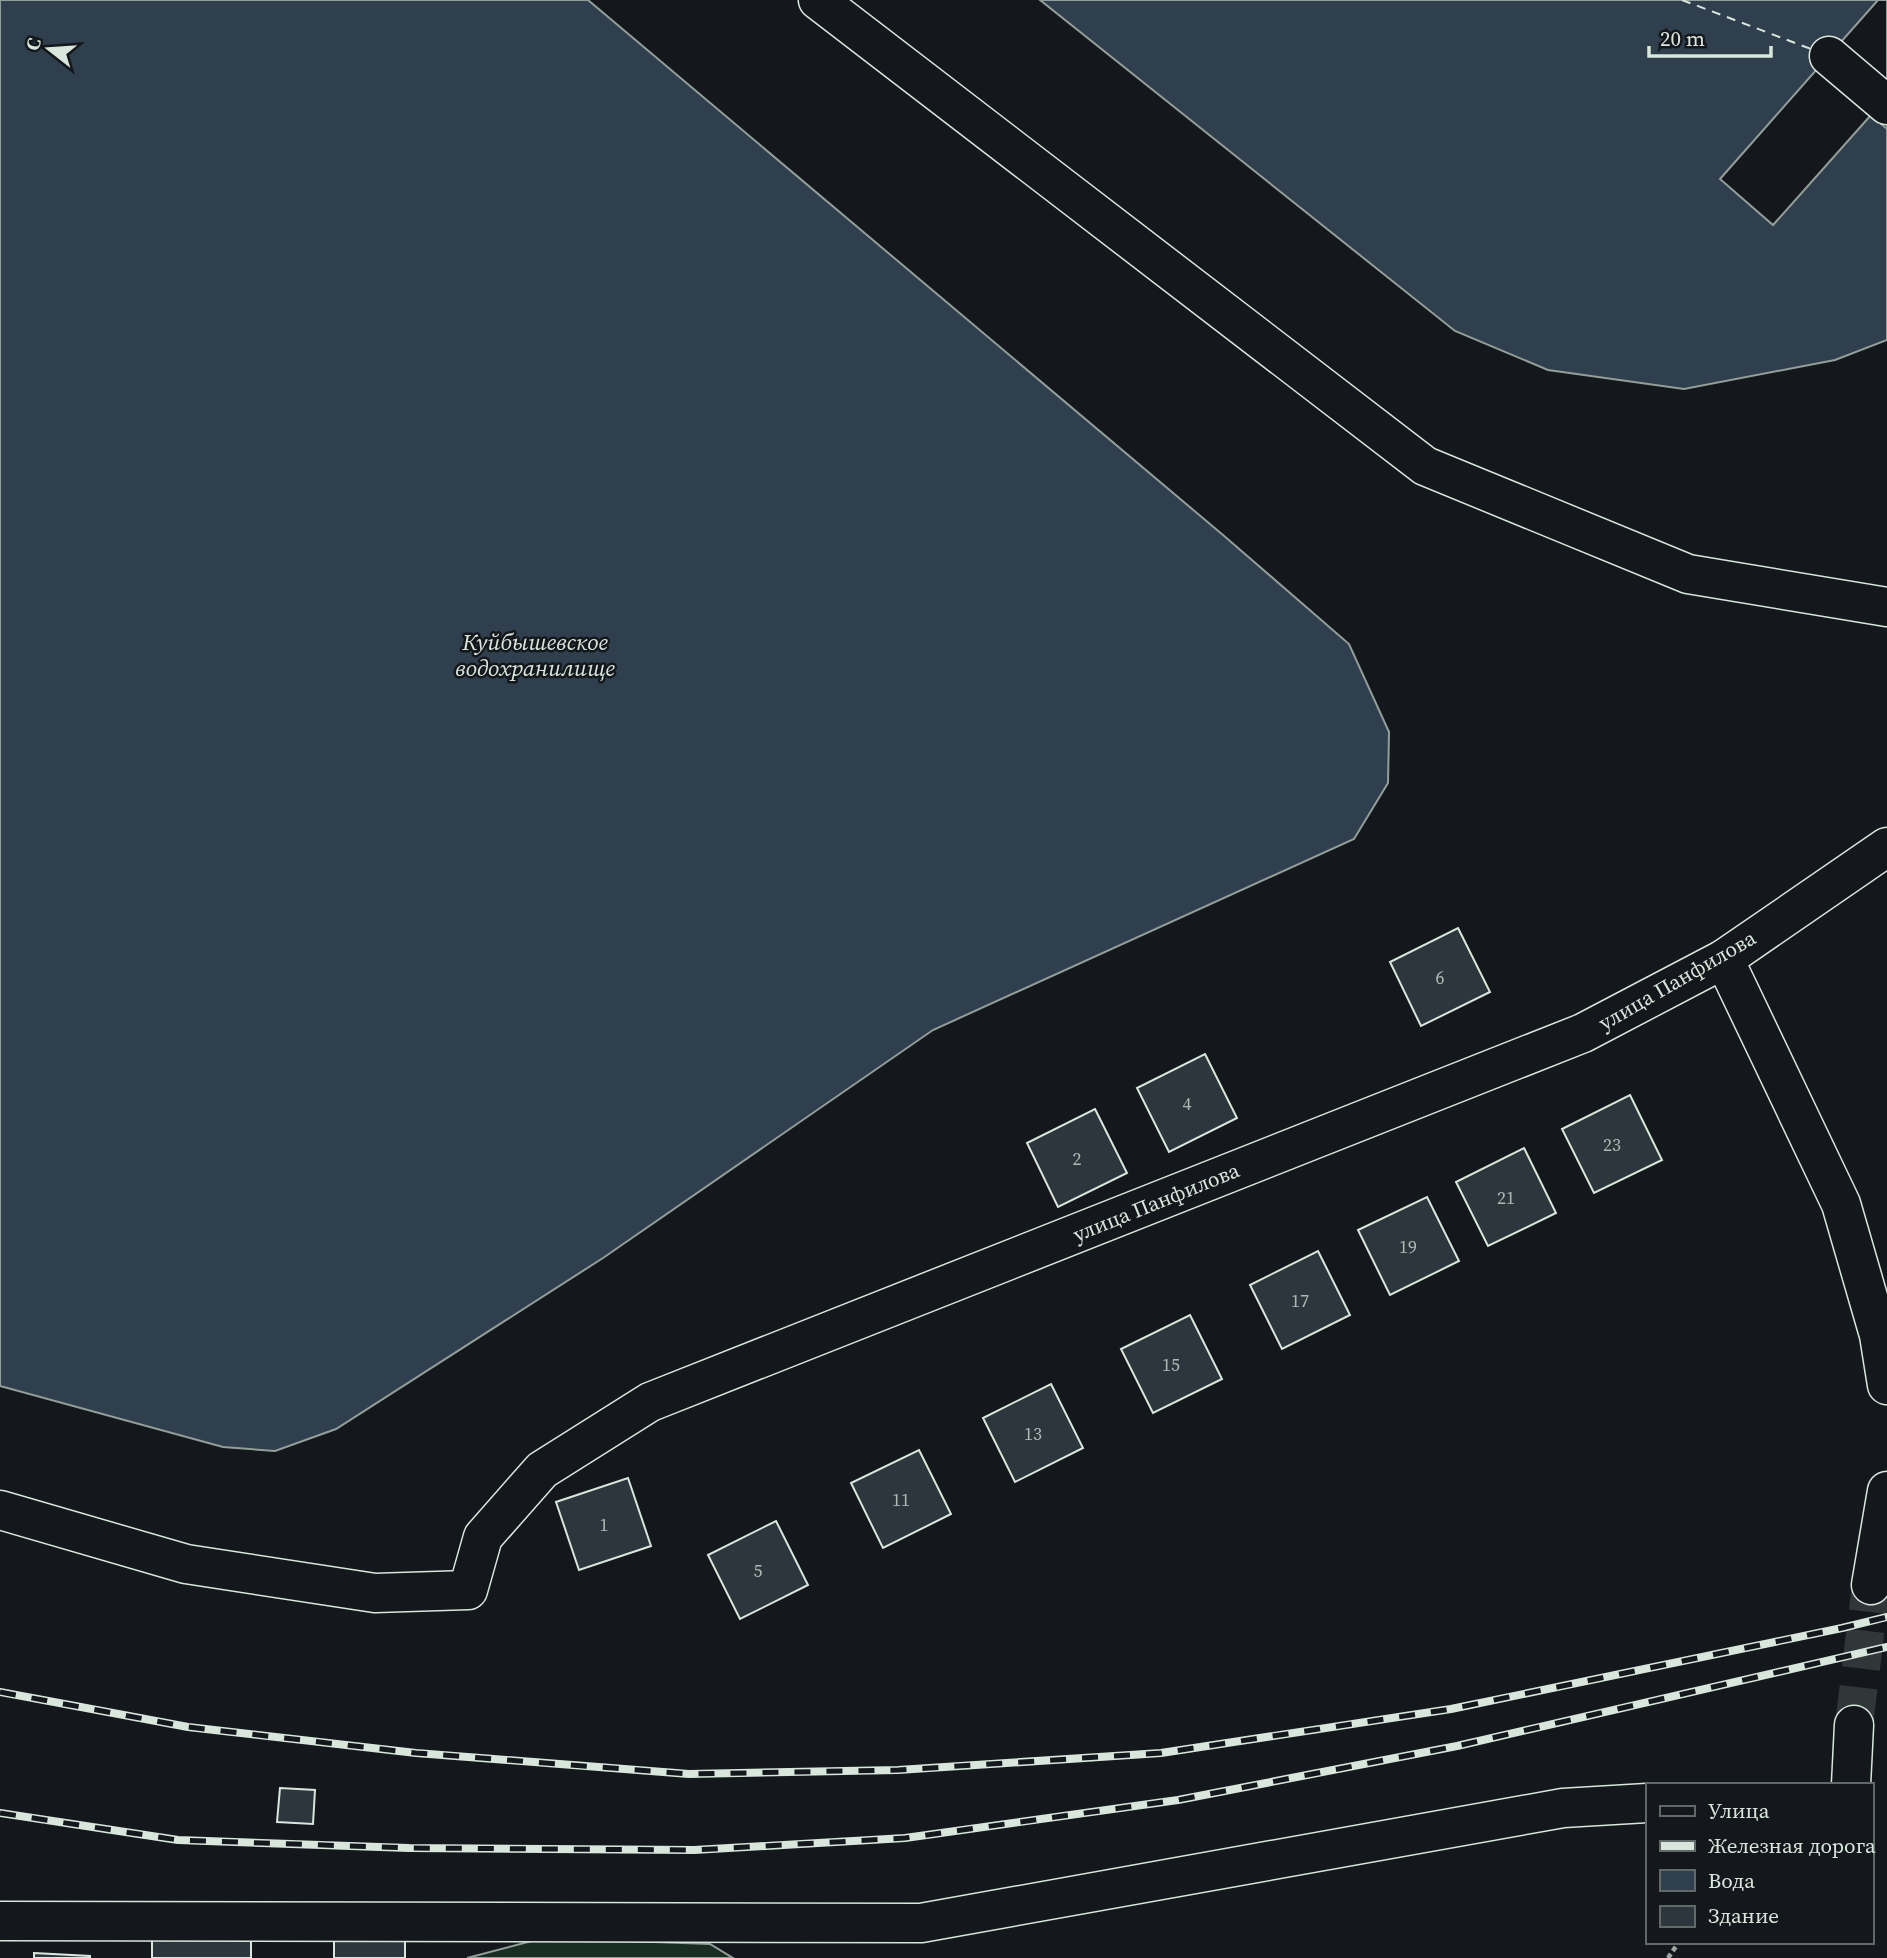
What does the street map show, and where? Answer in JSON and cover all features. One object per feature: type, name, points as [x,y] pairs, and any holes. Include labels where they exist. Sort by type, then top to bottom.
[{"type":"street","points":[[818,0],[1425,466],[1688,574],[1887,607]]},
{"type":"street","points":[[1829,56],[1887,105]]},
{"type":"street","name":"улица Панфилова","points":[[0,1510],[186,1564],[375,1593],[468,1590],[483,1537],[542,1470],[650,1402],[1583,1033],[1724,959],[1887,847]]},
{"type":"street","points":[[1724,959],[1841,1204],[1879,1335],[1887,1385]]},
{"type":"street","points":[[1871,1585],[1887,1491]]},
{"type":"street","points":[[1851,1783],[1854,1725]]},
{"type":"street","points":[[0,1921],[920,1923],[1563,1808],[1646,1803]]},
{"type":"green space","points":[[543,1938],[710,1944],[733,1958],[467,1958]]},
{"type":"water","name":"Куйбышевское водохранилище","points":[[0,0],[588,0],[1349,644],[1389,732],[1388,783],[1354,839],[933,1030],[603,1258],[336,1429],[275,1451],[223,1447],[0,1386]]},
{"type":"water","points":[[1040,0],[1887,0],[1887,340],[1835,360],[1684,389],[1548,370],[1455,331]]},
{"type":"pier","points":[[1878,0],[1887,0],[1887,129],[1871,115],[1773,225],[1720,179]]},
{"type":"building","points":[[1458,928],[1490,992],[1421,1026],[1390,962]]},
{"type":"building","points":[[1205,1054],[1237,1118],[1169,1152],[1137,1088]]},
{"type":"building","points":[[1630,1095],[1662,1160],[1594,1193],[1562,1129]]},
{"type":"building","points":[[1095,1109],[1127,1173],[1058,1207],[1027,1143]]},
{"type":"building","points":[[1524,1148],[1556,1213],[1488,1246],[1456,1182]]},
{"type":"building","points":[[1427,1197],[1459,1261],[1390,1295],[1358,1230]]},
{"type":"building","points":[[1318,1251],[1350,1315],[1282,1349],[1250,1285]]},
{"type":"building","points":[[1190,1315],[1222,1379],[1153,1413],[1121,1349]]},
{"type":"building","points":[[1051,1384],[1083,1448],[1015,1482],[983,1418]]},
{"type":"building","points":[[919,1450],[951,1514],[883,1548],[851,1483]]},
{"type":"building","points":[[628,1478],[651,1546],[579,1570],[556,1502]]},
{"type":"building","points":[[776,1521],[808,1585],[740,1619],[708,1555]]},
{"type":"building","points":[[280,1788],[315,1790],[313,1824],[277,1822]]},
{"type":"building","points":[[405,1932],[405,1958],[334,1958],[334,1933]]},
{"type":"building","points":[[152,1934],[251,1935],[251,1958],[152,1958]]},
{"type":"building","points":[[34,1953],[90,1956],[90,1958],[34,1958]]},
{"type":"ferry route","points":[[1682,0],[1811,49]]},
{"type":"tunnel","points":[[1854,1725],[1871,1585]]},
{"type":"railway","points":[[0,1692],[188,1727],[416,1753],[689,1774],[898,1770],[1161,1753],[1451,1709],[1887,1617]]},
{"type":"railway","points":[[0,1813],[178,1840],[409,1848],[694,1850],[905,1838],[1178,1800],[1457,1746],[1887,1647]]}]
